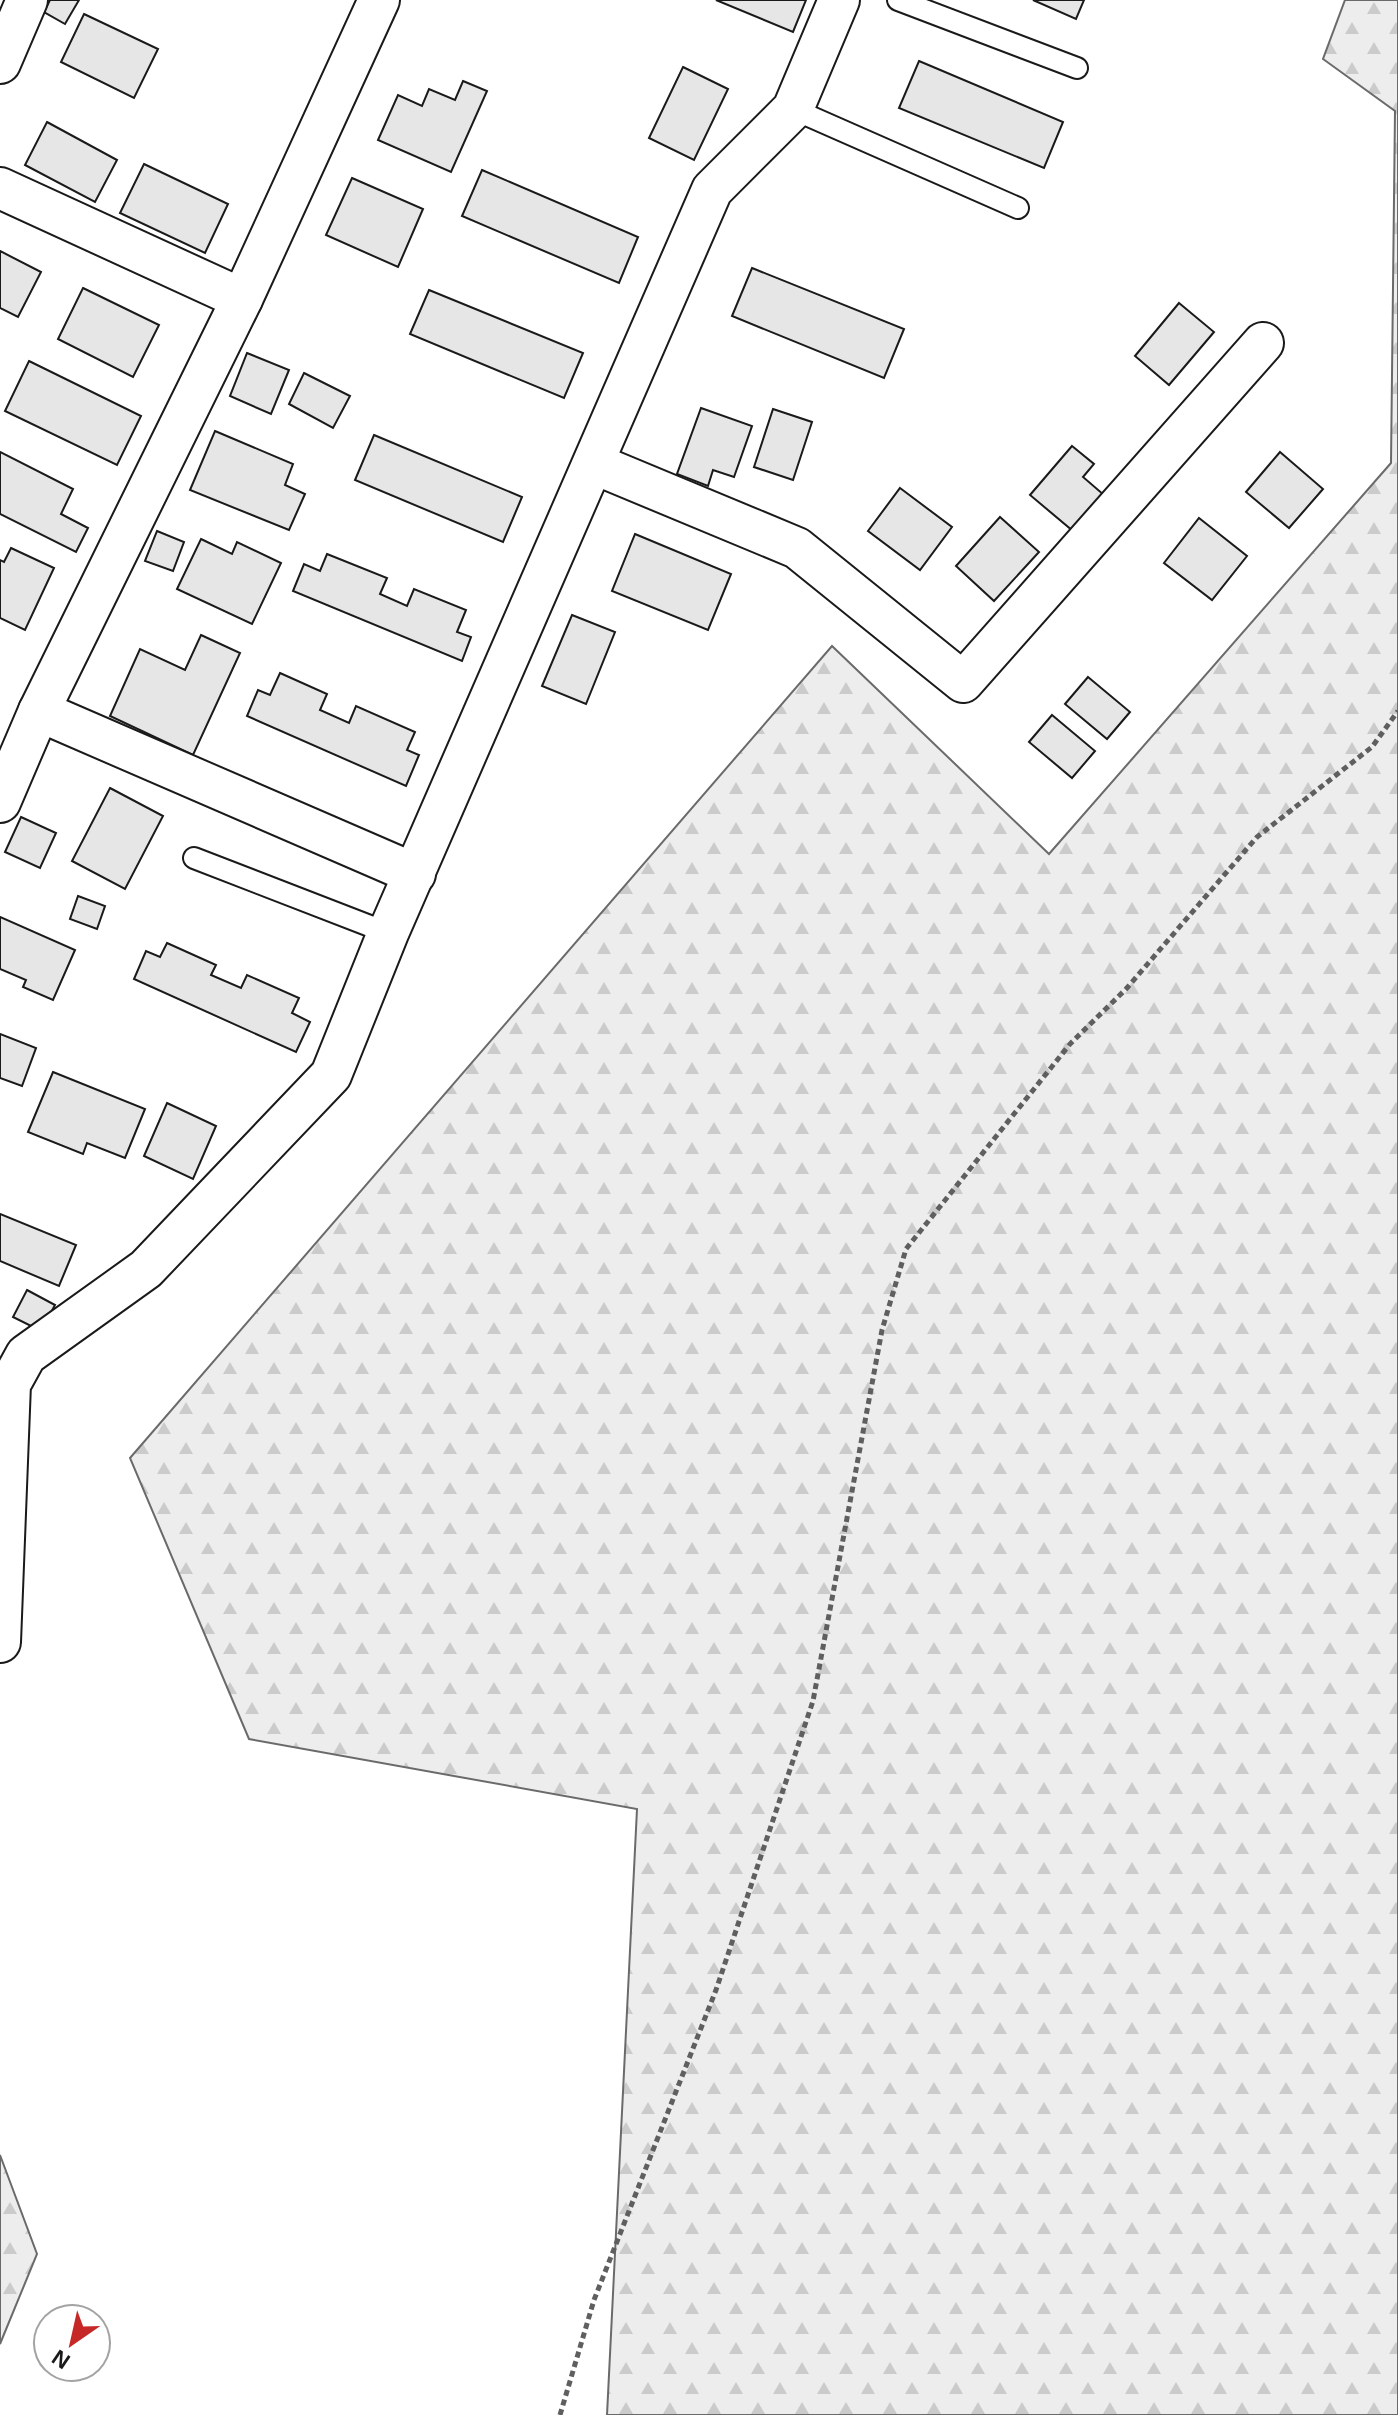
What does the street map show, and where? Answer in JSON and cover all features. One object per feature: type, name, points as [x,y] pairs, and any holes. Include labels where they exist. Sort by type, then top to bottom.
[{"type":"street","points":[[0,63],[27,0]]},
{"type":"street","points":[[0,802],[39,711],[242,299],[379,0]]},
{"type":"street","points":[[0,1642],[10,1384],[26,1355],[146,1269],[331,1075],[388,933],[712,190],[793,109],[839,0]]},
{"type":"street","points":[[0,188],[242,299]]},
{"type":"street","points":[[595,464],[797,548],[963,682],[1263,343]]},
{"type":"street","points":[[39,711],[415,874]]},
{"type":"lane","points":[[898,0],[1077,68]]},
{"type":"lane","points":[[793,109],[1018,208]]},
{"type":"lane","points":[[194,858],[388,933]]},
{"type":"path","points":[[560,2415],[594,2300],[716,1990],[813,1701],[882,1330],[906,1249],[1070,1044],[1126,989],[1257,837],[1372,747],[1398,711]]},
{"type":"green space","points":[[1345,0],[1398,0],[1398,2415],[607,2415],[637,1809],[249,1739],[130,1458],[832,646],[1049,854],[1391,463],[1395,111],[1323,59]]},
{"type":"green space","points":[[0,2155],[37,2254],[0,2344]]},
{"type":"building","points":[[50,0],[79,0],[65,24],[44,12]]},
{"type":"building","points":[[716,0],[806,0],[793,32]]},
{"type":"building","points":[[1033,0],[1084,0],[1076,19]]},
{"type":"building","points":[[84,14],[158,49],[134,98],[61,62]]},
{"type":"building","points":[[919,61],[1063,122],[1044,168],[899,108]]},
{"type":"building","points":[[683,67],[728,89],[694,160],[649,138]]},
{"type":"building","points":[[463,81],[487,91],[451,172],[378,140],[398,95],[422,106],[429,89],[455,100]]},
{"type":"building","points":[[47,122],[117,160],[95,202],[25,165]]},
{"type":"building","points":[[144,164],[228,204],[205,253],[120,213]]},
{"type":"building","points":[[482,170],[638,237],[619,283],[462,216]]},
{"type":"building","points":[[352,178],[423,209],[398,267],[326,235]]},
{"type":"building","points":[[0,251],[41,272],[18,317],[0,308]]},
{"type":"building","points":[[752,268],[904,329],[884,378],[732,316]]},
{"type":"building","points":[[83,288],[159,325],[133,377],[58,339]]},
{"type":"building","points":[[429,290],[583,353],[564,398],[410,334]]},
{"type":"building","points":[[1179,303],[1214,332],[1169,385],[1135,356]]},
{"type":"building","points":[[247,353],[289,370],[271,414],[230,396]]},
{"type":"building","points":[[29,361],[141,416],[117,465],[5,411]]},
{"type":"building","points":[[304,373],[350,396],[333,428],[289,404]]},
{"type":"building","points":[[701,408],[752,426],[734,477],[713,470],[708,486],[677,474]]},
{"type":"building","points":[[773,409],[812,422],[793,480],[754,467]]},
{"type":"building","points":[[215,431],[293,464],[285,485],[305,494],[289,530],[190,490]]},
{"type":"building","points":[[374,435],[522,497],[503,542],[355,480]]},
{"type":"building","points":[[1072,446],[1094,464],[1083,477],[1104,495],[1073,531],[1030,495]]},
{"type":"building","points":[[0,452],[73,489],[61,514],[88,528],[76,552],[0,514]]},
{"type":"building","points":[[1280,452],[1323,489],[1289,528],[1246,492]]},
{"type":"building","points":[[900,488],[952,527],[920,570],[868,531]]},
{"type":"building","points":[[1000,517],[1039,552],[994,601],[956,566]]},
{"type":"building","points":[[1199,518],[1247,556],[1212,600],[1164,563]]},
{"type":"building","points":[[157,531],[184,542],[173,571],[145,561]]},
{"type":"building","points":[[635,534],[731,574],[708,630],[612,591]]},
{"type":"building","points":[[201,539],[232,554],[237,542],[281,563],[252,624],[177,589]]},
{"type":"building","points":[[11,548],[54,568],[25,630],[0,618],[0,560],[4,562]]},
{"type":"building","points":[[327,554],[387,578],[380,594],[407,606],[414,589],[466,610],[457,632],[471,637],[462,661],[293,591],[304,564],[320,571]]},
{"type":"building","points":[[572,615],[615,632],[586,704],[542,686]]},
{"type":"building","points":[[201,635],[240,653],[193,755],[110,716],[140,649],[185,670]]},
{"type":"building","points":[[280,673],[327,694],[320,710],[349,723],[356,706],[415,732],[407,750],[419,755],[406,786],[247,716],[258,690],[270,695]]},
{"type":"building","points":[[1088,677],[1130,712],[1107,739],[1065,704]]},
{"type":"building","points":[[1052,715],[1095,751],[1072,778],[1029,742]]},
{"type":"building","points":[[110,788],[163,816],[125,889],[72,861]]},
{"type":"building","points":[[21,817],[56,833],[40,868],[5,852]]},
{"type":"building","points":[[78,896],[105,906],[97,929],[70,919]]},
{"type":"building","points":[[0,917],[75,950],[53,1000],[23,987],[26,980],[0,969]]},
{"type":"building","points":[[167,943],[216,965],[211,975],[241,988],[247,975],[299,998],[292,1013],[310,1022],[296,1052],[134,979],[146,951],[160,957]]},
{"type":"building","points":[[0,1034],[36,1048],[22,1086],[0,1078]]},
{"type":"building","points":[[53,1072],[145,1109],[125,1158],[87,1143],[83,1154],[28,1132]]},
{"type":"building","points":[[167,1103],[216,1126],[193,1179],[144,1156]]},
{"type":"building","points":[[0,1214],[76,1245],[59,1286],[0,1261]]},
{"type":"building","points":[[27,1290],[55,1305],[41,1331],[13,1317]]}]
